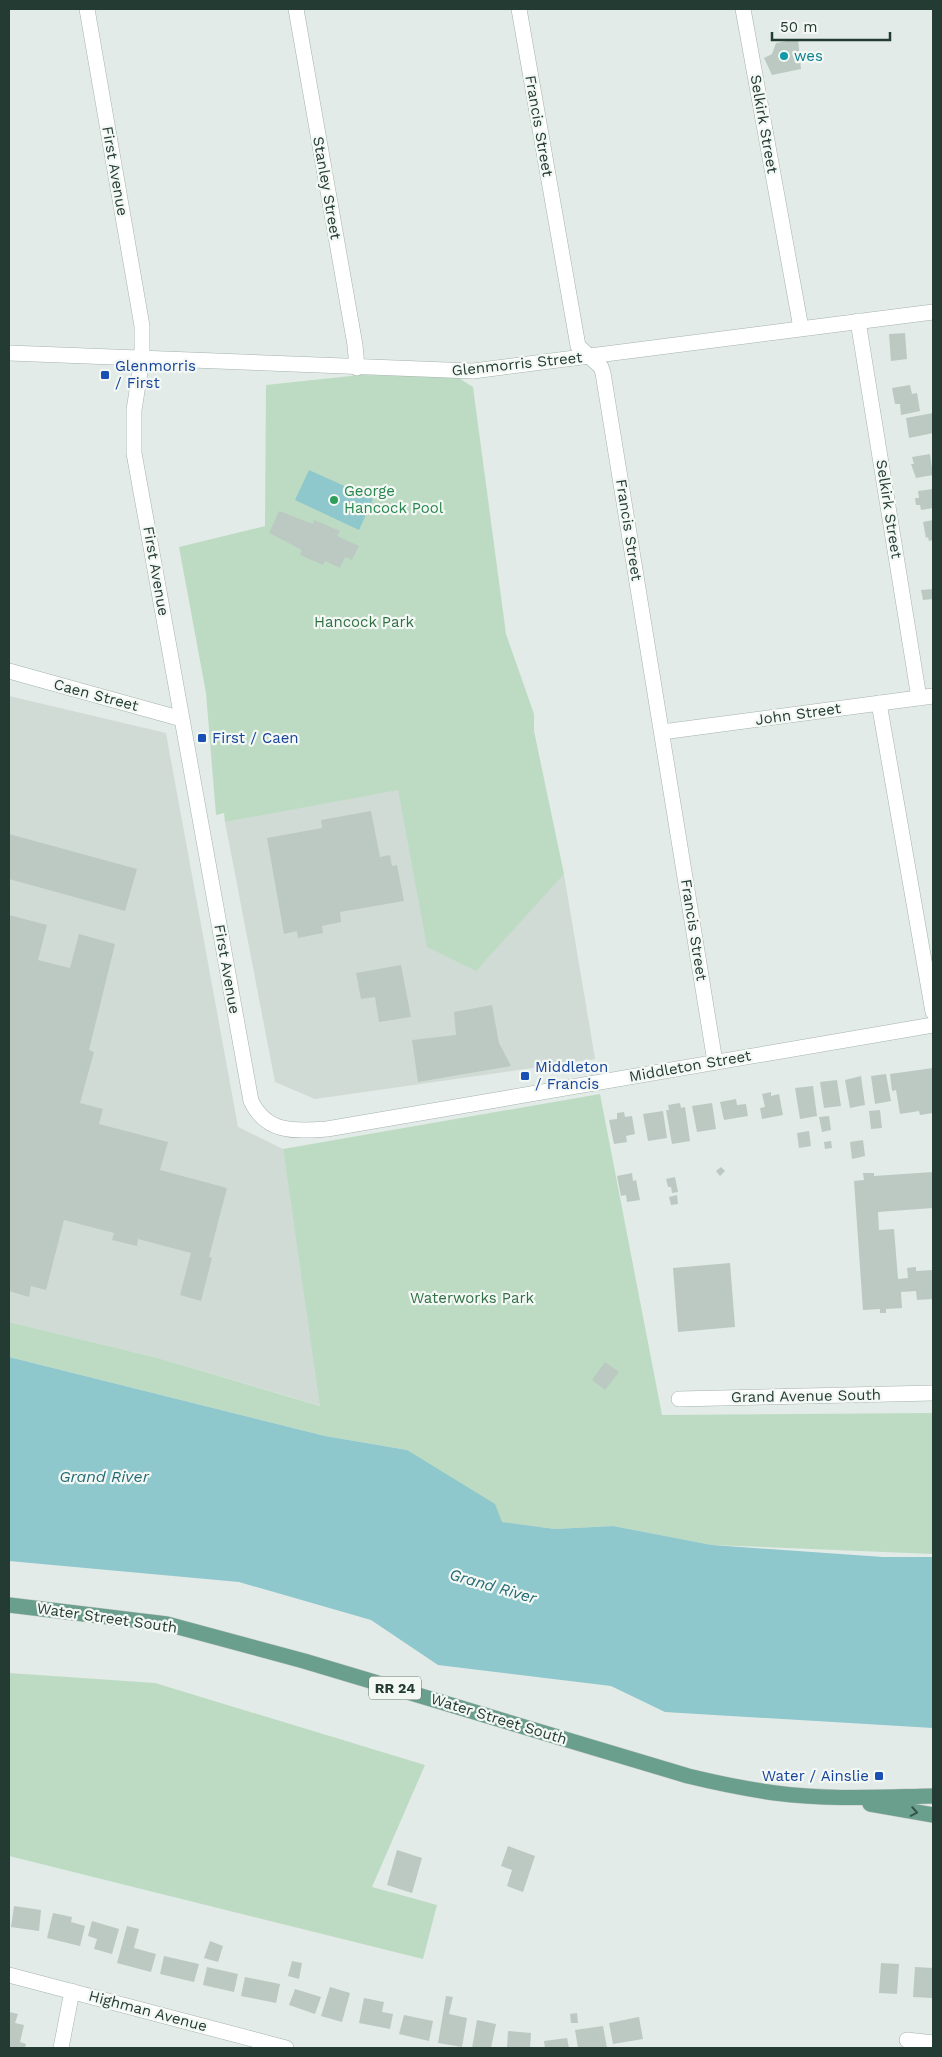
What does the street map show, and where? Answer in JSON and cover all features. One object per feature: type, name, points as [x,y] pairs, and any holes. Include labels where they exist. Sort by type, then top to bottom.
[{"type":"main road","name":"Water Street South","points":[[9,1605],[167,1624],[304,1661],[688,1776],[732,1786],[776,1793],[832,1798],[933,1796]]},
{"type":"main road","points":[[832,1798],[933,1815]]},
{"type":"street","name":"First Avenue","points":[[87,9],[142,326],[142,359],[134,410],[134,453],[251,1101],[256,1112],[263,1120],[270,1124]]},
{"type":"street","name":"Stanley Street","points":[[296,9],[355,345],[357,368]]},
{"type":"street","name":"Francis Street","points":[[518,9],[578,346],[601,367],[603,373],[715,1062]]},
{"type":"street","name":"Selkirk Street","points":[[743,9],[801,328]]},
{"type":"street","name":"Glenmorris Street","points":[[9,353],[473,371],[933,312]]},
{"type":"street","name":"Selkirk Street","points":[[858,321],[926,697]]},
{"type":"street","name":"Caen Street","points":[[9,671],[182,719]]},
{"type":"street","name":"John Street","points":[[662,732],[926,697]]},
{"type":"street","points":[[879,703],[933,1012]]},
{"type":"street","name":"Middleton Street","points":[[270,1124],[291,1129],[327,1129],[933,1025]]},
{"type":"street","name":"Grand Avenue South","points":[[678,1399],[933,1392]]},
{"type":"street","name":"Highman Avenue","points":[[9,1974],[286,2048]]},
{"type":"street","points":[[61,2048],[72,1991]]},
{"type":"street","points":[[907,2040],[933,2043]]},
{"type":"shaded area","points":[[9,696],[166,733],[238,1127],[283,1149],[321,1406],[158,1358],[9,1322]]},
{"type":"shaded area","points":[[398,789],[420,905],[564,874],[595,1059],[315,1099],[275,1082],[225,822]]},
{"type":"green space","name":"Hancock Park","points":[[360,375],[457,377],[473,387],[506,634],[534,714],[534,731],[564,874],[476,971],[427,947],[398,790],[225,822],[224,813],[216,815],[206,693],[179,547],[265,526],[266,385]]},
{"type":"green space","name":"Waterworks Park","points":[[600,1094],[662,1415],[933,1413],[933,1554],[712,1545],[613,1526],[555,1529],[501,1522],[407,1450],[325,1436],[9,1357],[9,1322],[158,1358],[320,1406],[283,1149]]},
{"type":"green space","points":[[9,1673],[155,1683],[425,1765],[372,1887],[437,1905],[423,1959],[9,1856]]},
{"type":"water","name":"George Hancock Pool","points":[[309,470],[373,499],[359,530],[295,500]]},
{"type":"water","name":"Grand River","points":[[9,1357],[325,1436],[407,1450],[495,1504],[502,1522],[555,1529],[613,1526],[712,1545],[883,1557],[933,1557],[933,1728],[665,1712],[611,1686],[438,1665],[371,1620],[239,1582],[9,1561]]},
{"type":"building","name":"wes","points":[[798,39],[801,69],[772,75],[764,58],[772,54],[776,43]]},
{"type":"building","points":[[905,333],[907,359],[891,361],[889,334]]},
{"type":"building","points":[[910,385],[912,394],[917,393],[920,411],[901,415],[900,404],[895,404],[892,388]]},
{"type":"building","points":[[933,413],[933,433],[909,438],[906,418]]},
{"type":"building","points":[[930,454],[933,475],[916,478],[911,464],[914,464],[912,457]]},
{"type":"building","points":[[933,489],[933,508],[921,510],[920,505],[916,505],[915,498],[919,498],[918,491]]},
{"type":"building","points":[[279,511],[313,524],[314,520],[340,531],[337,536],[359,546],[352,560],[345,557],[340,568],[325,561],[323,565],[300,555],[302,550],[269,533]]},
{"type":"building","points":[[933,520],[933,540],[929,541],[928,537],[926,538],[923,522]]},
{"type":"building","points":[[933,589],[933,599],[923,600],[921,590]]},
{"type":"building","points":[[371,811],[380,857],[390,855],[392,866],[397,865],[404,901],[340,912],[341,922],[322,926],[323,933],[298,938],[297,931],[284,934],[267,838],[322,828],[321,820]]},
{"type":"building","points":[[9,834],[137,869],[125,911],[9,879]]},
{"type":"building","points":[[9,915],[47,925],[38,960],[70,968],[79,934],[115,944],[89,1050],[94,1052],[80,1103],[103,1109],[99,1124],[168,1142],[160,1170],[227,1188],[209,1257],[212,1258],[201,1301],[180,1295],[191,1253],[138,1239],[137,1246],[112,1240],[114,1233],[64,1220],[46,1290],[31,1286],[29,1297],[9,1291]]},
{"type":"building","points":[[401,965],[411,1017],[379,1022],[375,997],[361,999],[356,973]]},
{"type":"building","points":[[492,1005],[499,1043],[511,1066],[418,1082],[412,1040],[456,1035],[454,1012]]},
{"type":"building","points":[[933,1068],[933,1113],[920,1115],[919,1111],[900,1114],[896,1090],[892,1091],[890,1074]]},
{"type":"building","points":[[886,1074],[891,1101],[875,1104],[871,1076]]},
{"type":"building","points":[[861,1076],[865,1105],[850,1108],[845,1080]]},
{"type":"building","points":[[837,1080],[841,1106],[824,1108],[820,1082]]},
{"type":"building","points":[[813,1086],[817,1116],[800,1119],[795,1088]]},
{"type":"building","points":[[771,1092],[771,1096],[779,1094],[783,1115],[762,1119],[760,1108],[765,1107],[762,1094]]},
{"type":"building","points":[[736,1099],[737,1105],[746,1104],[748,1116],[724,1120],[720,1102]]},
{"type":"building","points":[[680,1103],[681,1108],[685,1107],[690,1141],[672,1144],[666,1110],[669,1110],[668,1105]]},
{"type":"building","points":[[712,1103],[716,1129],[697,1132],[692,1106]]},
{"type":"building","points":[[880,1110],[882,1128],[871,1129],[869,1111]]},
{"type":"building","points":[[663,1111],[667,1138],[648,1141],[643,1114]]},
{"type":"building","points":[[624,1112],[625,1117],[632,1116],[635,1134],[626,1136],[627,1142],[614,1144],[609,1120],[617,1119],[617,1113]]},
{"type":"building","points":[[829,1116],[831,1130],[822,1132],[819,1117]]},
{"type":"building","points":[[809,1131],[811,1146],[799,1148],[797,1133]]},
{"type":"building","points":[[863,1140],[865,1156],[852,1159],[850,1142]]},
{"type":"building","points":[[831,1141],[832,1148],[825,1149],[824,1142]]},
{"type":"building","points":[[721,1167],[725,1171],[720,1176],[716,1171]]},
{"type":"building","points":[[933,1172],[933,1208],[878,1212],[879,1230],[894,1229],[898,1279],[908,1278],[907,1268],[916,1267],[916,1271],[933,1270],[933,1299],[917,1300],[916,1291],[901,1292],[902,1308],[886,1309],[886,1313],[880,1313],[880,1309],[863,1310],[854,1181],[864,1180],[863,1173],[874,1173],[874,1176]]},
{"type":"building","points":[[632,1173],[633,1181],[636,1180],[640,1200],[627,1202],[626,1195],[621,1196],[617,1176]]},
{"type":"building","points":[[675,1177],[678,1192],[672,1193],[666,1179]]},
{"type":"building","points":[[677,1195],[678,1204],[671,1205],[669,1197]]},
{"type":"building","points":[[730,1263],[735,1327],[678,1332],[673,1268]]},
{"type":"building","points":[[605,1362],[619,1372],[605,1390],[592,1380]]},
{"type":"building","points":[[508,1846],[535,1856],[523,1892],[507,1886],[512,1870],[501,1866]]},
{"type":"building","points":[[397,1850],[422,1858],[412,1893],[387,1885]]},
{"type":"building","points":[[14,1906],[41,1910],[39,1931],[11,1927]]},
{"type":"building","points":[[53,1913],[72,1917],[71,1922],[85,1926],[80,1946],[47,1938]]},
{"type":"building","points":[[92,1921],[119,1929],[112,1954],[94,1949],[97,1939],[88,1936]]},
{"type":"building","points":[[127,1926],[139,1929],[134,1948],[156,1954],[151,1972],[117,1963]]},
{"type":"building","points":[[210,1941],[223,1946],[218,1962],[204,1958]]},
{"type":"building","points":[[164,1956],[199,1964],[194,1982],[160,1974]]},
{"type":"building","points":[[292,1961],[302,1963],[299,1979],[288,1976]]},
{"type":"building","points":[[881,1963],[899,1964],[897,1994],[879,1993]]},
{"type":"building","points":[[207,1967],[238,1974],[234,1992],[203,1985]]},
{"type":"building","points":[[915,1967],[933,1968],[932,1998],[913,1997]]},
{"type":"building","points":[[245,1977],[280,1984],[276,2003],[241,1996]]},
{"type":"building","points":[[330,1987],[350,1993],[342,2022],[321,2016]]},
{"type":"building","points":[[295,1989],[321,1997],[315,2014],[289,2005]]},
{"type":"building","points":[[446,1996],[453,1997],[449,2014],[467,2018],[462,2047],[438,2043]]},
{"type":"building","points":[[364,1998],[384,2002],[382,2012],[393,2014],[390,2029],[359,2023]]},
{"type":"building","points":[[9,2012],[18,2014],[15,2023],[24,2025],[20,2042],[26,2044],[25,2048],[9,2048]]},
{"type":"building","points":[[577,2013],[578,2023],[571,2023],[570,2014]]},
{"type":"building","points":[[404,2015],[433,2021],[429,2041],[399,2034]]},
{"type":"building","points":[[639,2017],[643,2039],[613,2044],[609,2023]]},
{"type":"building","points":[[477,2020],[496,2024],[491,2048],[472,2048]]},
{"type":"building","points":[[603,2026],[607,2048],[578,2048],[575,2030]]},
{"type":"building","points":[[508,2031],[531,2033],[530,2048],[507,2048]]},
{"type":"building","points":[[567,2038],[569,2048],[545,2048],[544,2041]]},
{"type":"place","name":"wes","points":[[784,56]]},
{"type":"place","name":"Glenmorris / First","points":[[105,375]]},
{"type":"place","name":"George Hancock Pool","points":[[334,500]]},
{"type":"place","name":"First / Caen","points":[[202,738]]},
{"type":"place","name":"Middleton / Francis","points":[[525,1076]]},
{"type":"place","name":"Water / Ainslie","points":[[879,1776]]}]
